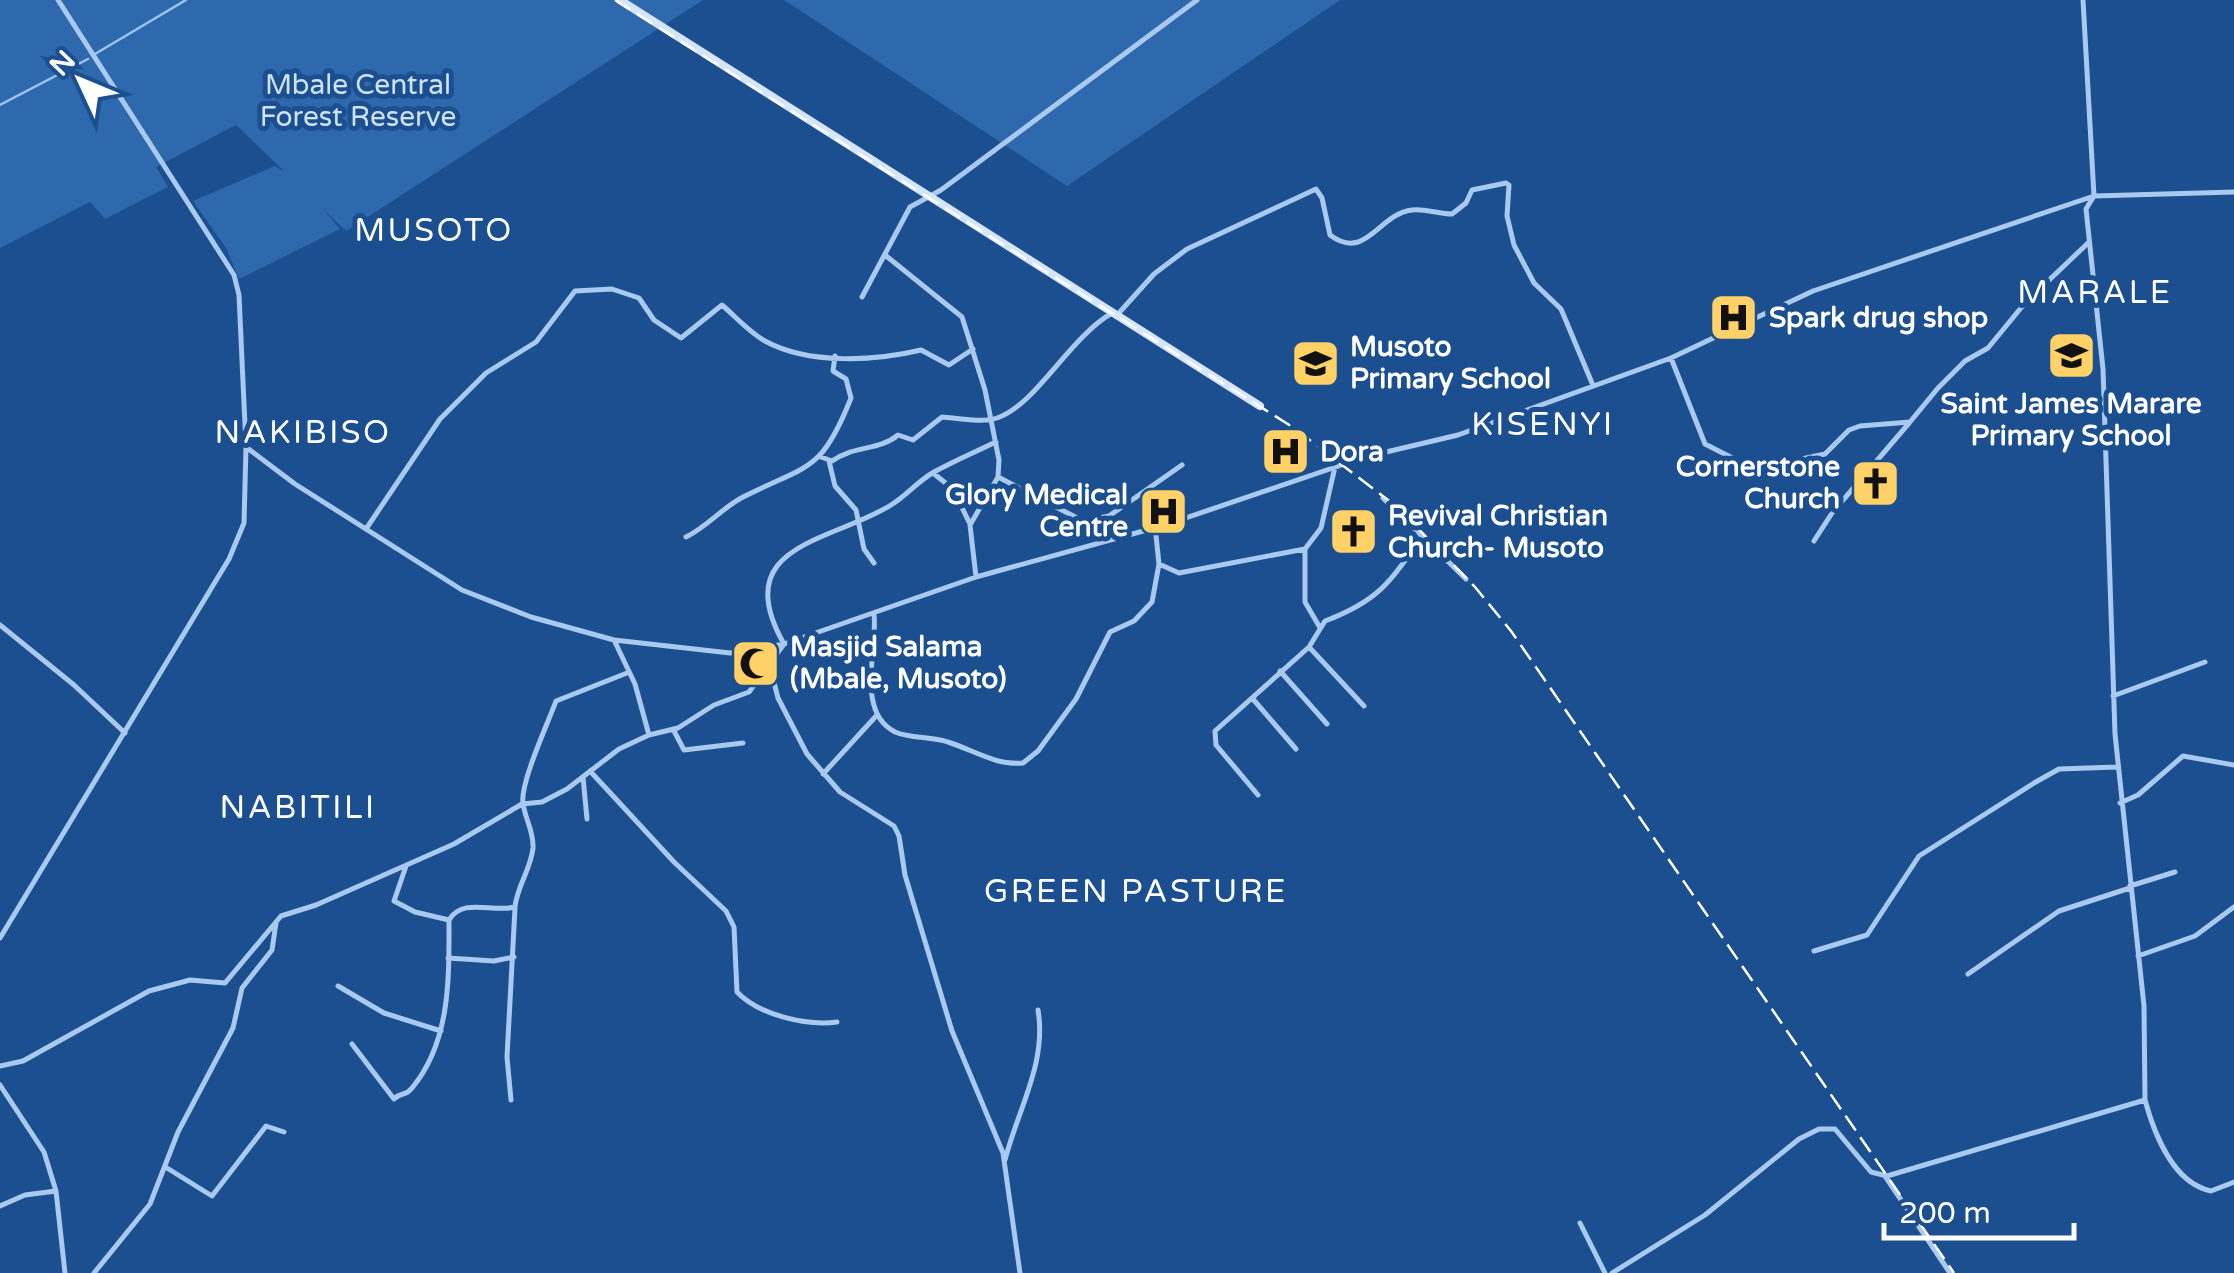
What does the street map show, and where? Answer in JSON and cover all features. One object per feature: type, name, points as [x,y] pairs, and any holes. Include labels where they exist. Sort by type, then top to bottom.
[{"type":"main road","points":[[620,0],[1260,406]]},
{"type":"street","points":[[0,938],[242,537],[246,447],[239,295],[234,275],[58,0]]},
{"type":"street","points":[[862,296],[910,207],[928,198],[1197,0]]},
{"type":"street","points":[[2083,0],[2094,196],[2086,209],[2102,369],[2112,696],[2145,1018],[2145,1100],[2168,1156],[2190,1181],[2211,1191],[2234,1182]]},
{"type":"street","points":[[829,461],[855,449],[886,446],[898,435],[913,440],[942,417],[991,420],[1023,400],[1074,340],[1114,315],[1169,260],[1241,221],[1316,189],[1322,198],[1330,235],[1358,244],[1367,241],[1394,215],[1413,209],[1452,214],[1466,203],[1472,190],[1510,185],[1508,230],[1514,246],[1534,283],[1561,308],[1592,383]]},
{"type":"street","points":[[246,447],[366,529],[491,603],[614,640],[730,653],[784,644],[976,577],[1155,526],[1334,467],[1458,435],[1592,383],[1671,358],[1813,291],[2094,196],[2234,192]]},
{"type":"street","points":[[1814,540],[1832,513],[1938,388],[1965,361],[1988,348],[2024,302],[2088,243]]},
{"type":"street","points":[[884,255],[954,307],[967,326],[996,442],[998,477],[970,525]]},
{"type":"street","points":[[366,529],[440,418],[486,373],[536,342],[575,291],[612,289],[639,298],[654,320],[681,338],[722,305],[770,343],[836,356],[885,360],[921,350],[948,366],[972,350]]},
{"type":"street","points":[[686,538],[712,524],[741,498],[801,472],[821,457],[851,398],[846,379],[833,371],[836,356]]},
{"type":"street","points":[[1671,358],[1698,436],[1705,444],[1754,469],[1825,454],[1849,430],[1860,426],[1910,422]]},
{"type":"street","points":[[784,644],[774,626],[767,595],[774,573],[795,547],[890,506],[933,473],[996,442]]},
{"type":"street","points":[[821,457],[829,461],[835,486],[859,520],[864,549],[874,563]]},
{"type":"street","points":[[998,477],[1082,521],[1109,516],[1182,466]]},
{"type":"street","points":[[1319,626],[1305,602],[1305,549],[1320,528],[1334,467]]},
{"type":"street","points":[[933,473],[953,488],[970,525],[976,577]]},
{"type":"street","points":[[1383,498],[1466,580]]},
{"type":"street","points":[[874,614],[871,662],[877,714],[892,730],[944,741],[997,762],[1023,763],[1038,750],[1076,699],[1110,632],[1134,621],[1152,602],[1159,564],[1155,526]]},
{"type":"street","points":[[1258,794],[1214,740],[1216,731],[1309,647],[1319,626],[1372,598],[1422,536]]},
{"type":"street","points":[[1159,564],[1179,572],[1305,549]]},
{"type":"street","points":[[0,625],[125,733]]},
{"type":"street","points":[[614,640],[634,684],[649,735]]},
{"type":"street","points":[[0,1066],[23,1061],[149,990],[190,980],[225,983],[276,920],[406,866],[522,804],[552,797],[619,749],[673,729],[749,692],[784,644]]},
{"type":"street","points":[[1309,647],[1364,706]]},
{"type":"street","points":[[2112,696],[2206,662]]},
{"type":"street","points":[[770,667],[792,728],[823,774],[849,800],[894,826],[900,836],[905,874],[952,1031],[1004,1163],[1020,1273]]},
{"type":"street","points":[[1280,671],[1327,724]]},
{"type":"street","points":[[511,1100],[506,1058],[515,907],[533,846],[522,804],[523,785],[556,702],[626,673]]},
{"type":"street","points":[[1252,698],[1296,749]]},
{"type":"street","points":[[823,774],[877,714]]},
{"type":"street","points":[[673,729],[684,750],[743,743]]},
{"type":"street","points":[[2120,803],[2138,795],[2183,756],[2234,765]]},
{"type":"street","points":[[1814,951],[1866,935],[1919,856],[2034,782],[2064,768],[2117,767]]},
{"type":"street","points":[[590,771],[726,912],[734,927],[737,992],[758,1007],[805,1022],[836,1022]]},
{"type":"street","points":[[584,777],[587,819]]},
{"type":"street","points":[[406,866],[394,900],[415,912],[449,920]]},
{"type":"street","points":[[1968,974],[2059,911],[2175,872]]},
{"type":"street","points":[[352,1044],[394,1100],[416,1083],[441,1031],[448,993],[449,920],[464,906],[515,907]]},
{"type":"street","points":[[2138,956],[2195,936],[2234,906]]},
{"type":"street","points":[[94,1273],[150,1204],[178,1132],[233,1028],[242,988],[272,950],[276,920]]},
{"type":"street","points":[[448,958],[494,961],[514,957]]},
{"type":"street","points":[[338,986],[384,1013],[441,1031]]},
{"type":"street","points":[[1004,1163],[1030,1080],[1039,1066],[1038,1010]]},
{"type":"street","points":[[0,1085],[44,1152],[56,1191],[65,1273]]},
{"type":"street","points":[[1580,1223],[1609,1273],[1705,1215],[1800,1138],[1819,1129],[1836,1129],[1870,1172],[1885,1176],[2145,1100]]},
{"type":"street","points":[[167,1168],[212,1196],[263,1129],[284,1132]]},
{"type":"street","points":[[1885,1176],[1950,1273]]},
{"type":"street","points":[[0,1206],[24,1195],[56,1191]]},
{"type":"green space","name":"Mbale Central Forest Reserve","points":[[0,0],[703,0],[346,231],[323,209],[340,229],[239,279],[226,248],[193,201],[275,166],[285,172],[236,125],[156,167],[168,187],[105,219],[90,202],[0,248]]},
{"type":"green space","points":[[784,0],[1340,0],[1067,186]]},
{"type":"waterway","points":[[95,54],[186,0]]},
{"type":"waterway","points":[[0,105],[88,59]]},
{"type":"railway","points":[[615,0],[1294,428],[1397,507],[1475,587],[1511,631],[1954,1273]]},
{"type":"place","name":"Spark drug shop","points":[[1734,318]]},
{"type":"place","name":"Saint James Marare Primary School","points":[[2071,356]]},
{"type":"place","name":"Musoto Primary School","points":[[1315,363]]},
{"type":"place","name":"Dora","points":[[1285,452]]},
{"type":"place","name":"Cornerstone Church","points":[[1875,483]]},
{"type":"place","name":"Glory Medical Centre","points":[[1163,511]]},
{"type":"place","name":"Revival Christian Church- Musoto","points":[[1353,532]]},
{"type":"place","name":"Masjid Salama (Mbale, Musoto)","points":[[755,663]]},
{"type":"district","name":"MUSOTO","points":[[434,231]]},
{"type":"district","name":"MARALE","points":[[2095,293]]},
{"type":"district","name":"KISENYI","points":[[1543,425]]},
{"type":"district","name":"NAKIBISO","points":[[303,433]]},
{"type":"district","name":"NABITILI","points":[[298,808]]},
{"type":"district","name":"GREEN PASTURE","points":[[1136,892]]}]
